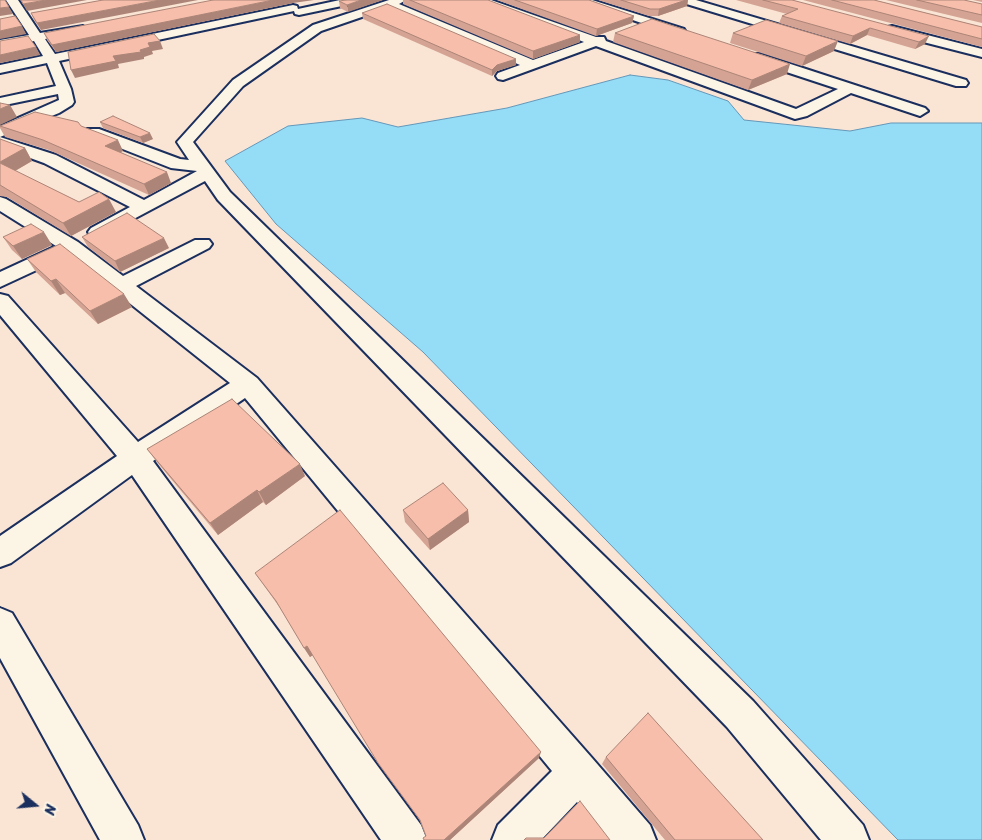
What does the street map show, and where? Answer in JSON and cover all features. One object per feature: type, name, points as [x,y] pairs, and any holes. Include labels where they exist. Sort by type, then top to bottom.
[{"type":"street","points":[[0,109],[6,130],[63,106],[67,102],[64,88],[51,58],[35,37],[12,0]]},
{"type":"street","points":[[274,0],[303,16]]},
{"type":"street","points":[[356,0],[303,16],[238,83],[185,142],[224,196],[740,714],[848,840]]},
{"type":"street","points":[[481,0],[795,114],[802,113],[850,88]]},
{"type":"street","points":[[581,0],[689,35]]},
{"type":"street","points":[[684,0],[961,83]]},
{"type":"street","points":[[0,70],[51,58],[109,52],[303,16],[394,2],[532,65]]},
{"type":"street","points":[[502,76],[699,4]]},
{"type":"street","points":[[7,20],[40,14]]},
{"type":"street","points":[[0,44],[92,26]]},
{"type":"street","points":[[879,26],[982,53]]},
{"type":"street","points":[[946,44],[964,36]]},
{"type":"street","points":[[746,54],[920,111]]},
{"type":"street","points":[[0,102],[64,88]]},
{"type":"street","points":[[94,132],[177,164],[205,170]]},
{"type":"street","points":[[0,142],[50,159],[144,207]]},
{"type":"street","points":[[0,280],[71,246],[144,207],[205,170]]},
{"type":"street","points":[[0,203],[71,246],[248,384],[635,840]]},
{"type":"street","points":[[122,285],[202,244]]},
{"type":"street","points":[[0,301],[135,458],[406,840]]},
{"type":"street","points":[[0,554],[135,458],[248,384]]},
{"type":"street","points":[[0,625],[123,840]]},
{"type":"street","points":[[513,840],[578,772]]},
{"type":"water","points":[[630,75],[668,80],[728,101],[744,120],[850,131],[891,123],[982,123],[982,840],[898,840],[423,352],[276,224],[225,161],[288,126],[362,118],[398,127],[507,108]]},
{"type":"building","points":[[0,0],[5,0],[9,7],[0,8]]},
{"type":"building","points":[[21,0],[46,0],[23,4]]},
{"type":"building","points":[[103,0],[160,0],[37,23],[31,13]]},
{"type":"building","points":[[213,0],[273,0],[52,45],[44,33]]},
{"type":"building","points":[[361,0],[347,5],[339,1]]},
{"type":"building","points":[[410,0],[488,0],[580,35],[533,51]]},
{"type":"building","points":[[515,0],[589,0],[634,16],[597,29]]},
{"type":"building","points":[[621,0],[686,0],[659,9],[650,9]]},
{"type":"building","points":[[763,0],[792,0],[929,36],[919,42],[870,28],[853,36],[782,16],[798,9]]},
{"type":"building","points":[[832,0],[874,0],[982,27],[982,39]]},
{"type":"building","points":[[917,0],[964,0],[982,4],[982,15]]},
{"type":"building","points":[[387,4],[516,59],[497,65],[492,70],[362,13]]},
{"type":"building","points":[[15,16],[22,26],[0,31],[0,19]]},
{"type":"building","points":[[652,19],[790,64],[752,80],[615,33]]},
{"type":"building","points":[[766,20],[838,41],[806,56],[733,33]]},
{"type":"building","points":[[154,34],[160,41],[148,43],[150,47],[140,50],[141,52],[113,56],[116,61],[71,70],[68,52]]},
{"type":"building","points":[[28,36],[36,47],[0,55],[0,41]]},
{"type":"building","points":[[0,103],[10,105],[0,109]]},
{"type":"building","points":[[35,112],[78,122],[81,126],[118,140],[105,146],[167,172],[144,184],[43,140],[0,126]]},
{"type":"building","points":[[113,116],[150,133],[140,137],[100,122]]},
{"type":"building","points":[[0,139],[25,148],[0,162]]},
{"type":"building","points":[[0,163],[79,202],[99,192],[109,199],[63,223],[0,185]]},
{"type":"building","points":[[127,213],[164,238],[115,261],[82,237]]},
{"type":"building","points":[[31,224],[44,232],[13,246],[3,237]]},
{"type":"building","points":[[60,244],[124,294],[90,311],[56,279],[51,281],[27,259]]},
{"type":"building","points":[[232,399],[300,464],[259,492],[257,490],[210,523],[147,449]]},
{"type":"building","points":[[443,483],[468,510],[428,539],[403,510]]},
{"type":"building","points":[[340,510],[541,752],[444,840],[424,840],[423,838],[426,836],[420,820],[378,763],[307,646],[304,648],[276,601],[255,573]]},
{"type":"building","points":[[648,713],[763,840],[675,840],[606,757]]},
{"type":"building","points":[[580,801],[610,840],[524,840],[526,838],[544,838]]}]
